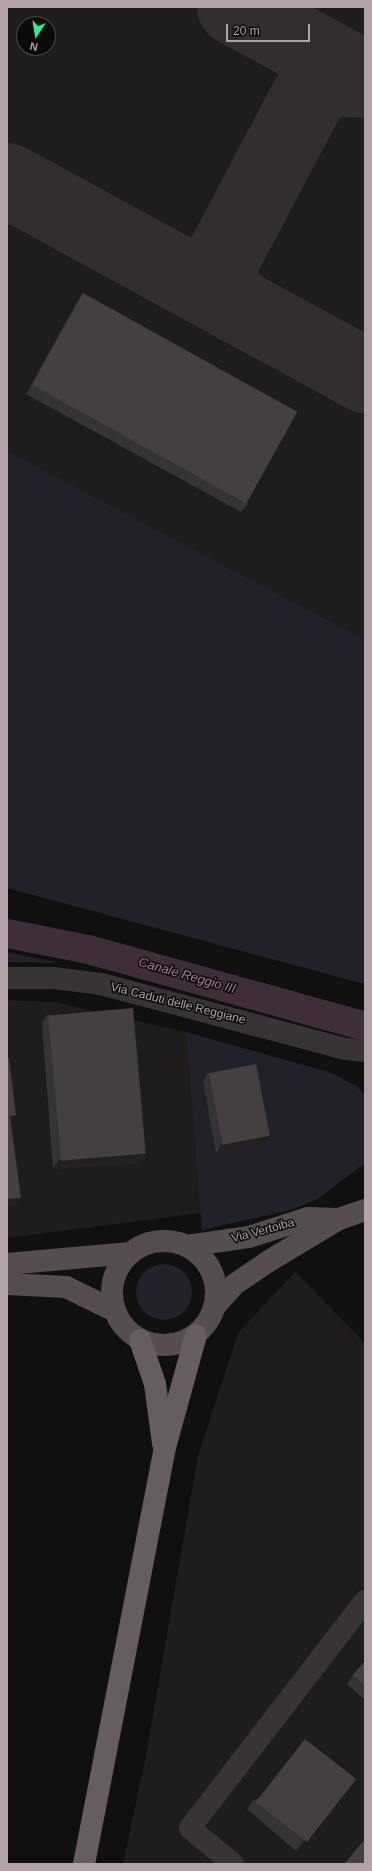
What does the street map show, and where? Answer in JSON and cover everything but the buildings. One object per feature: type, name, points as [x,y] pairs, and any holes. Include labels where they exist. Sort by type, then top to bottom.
[{"type":"highway","points":[[84,1864],[164,1451],[196,1335]]},
{"type":"highway","points":[[140,1340],[155,1384],[164,1451]]},
{"type":"main road","name":"Via Vertoiba","points":[[140,1340],[169,1345],[196,1335],[205,1327],[216,1305],[235,1284],[339,1219],[365,1210]]},
{"type":"main road","name":"Via Vertoiba","points":[[7,1264],[131,1254],[158,1242],[187,1246],[249,1237],[308,1218],[339,1219]]},
{"type":"main road","name":"Via Vertoiba","points":[[187,1246],[212,1271],[217,1287],[216,1305]]},
{"type":"main road","points":[[131,1254],[114,1280],[115,1311],[121,1323],[140,1340]]},
{"type":"main road","points":[[7,1284],[66,1287],[115,1311]]},
{"type":"street","name":"Via Caduti delle Reggiane","points":[[7,978],[54,978],[108,986],[355,1050],[365,1063]]},
{"type":"street","points":[[229,1862],[190,1828],[365,1601]]},
{"type":"shaded area","points":[[7,7],[365,7],[365,984],[7,888]]},
{"type":"shaded area","points":[[7,451],[365,640],[365,984],[7,888]]},
{"type":"shaded area","points":[[7,952],[59,963],[7,962]]},
{"type":"shaded area","points":[[7,1000],[54,1002],[186,1032],[201,1213],[7,1238]]},
{"type":"shaded area","points":[[186,1032],[332,1073],[358,1087],[365,1095],[365,1163],[318,1199],[291,1210],[202,1230]]},
{"type":"shaded area","points":[[158,1264],[170,1264],[180,1268],[188,1276],[192,1286],[192,1298],[188,1308],[180,1316],[170,1320],[158,1320],[148,1316],[140,1308],[136,1298],[136,1286],[140,1276],[148,1268]]},
{"type":"shaded area","points":[[295,1272],[365,1343],[365,1864],[123,1864],[146,1755],[198,1456],[238,1333]]},
{"type":"waterway","name":"Canale Reggio III","points":[[7,933],[88,949],[365,1026]]},
{"type":"taxiway","points":[[234,7],[365,78]]},
{"type":"taxiway","points":[[237,306],[223,289],[219,264],[307,98],[324,81],[332,78],[365,80]]},
{"type":"taxiway","points":[[7,180],[365,375]]}]
